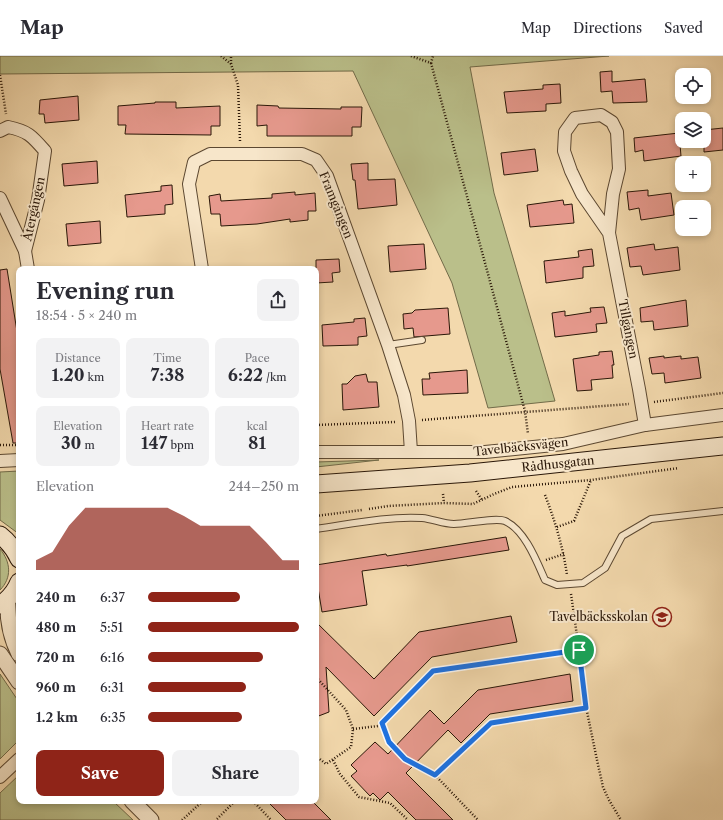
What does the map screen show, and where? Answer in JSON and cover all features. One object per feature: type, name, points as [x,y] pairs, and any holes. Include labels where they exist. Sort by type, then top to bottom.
[{"type":"main road","name":"Rådhusgatan","points":[[319,484],[470,473],[723,446]]},
{"type":"main road","name":"Rådhusgatan","points":[[319,495],[393,479]]},
{"type":"main road","points":[[0,535],[8,540],[16,551]]},
{"type":"street","name":"Tillgången","points":[[610,233],[582,194],[570,171],[564,151],[565,132],[575,118],[601,115],[612,122],[617,132],[619,169],[613,194],[610,233],[645,425]]},
{"type":"street","name":"Återgången","points":[[4,129],[19,129],[30,134],[44,151],[38,200],[25,250]]},
{"type":"street","name":"Framgången","points":[[202,266],[189,184],[194,162],[210,154],[240,153],[302,154],[316,160],[327,176],[388,345],[404,395],[409,421],[411,452]]},
{"type":"street","name":"Återgången","points":[[0,198],[25,250],[28,266]]},
{"type":"street","name":"Tavelbäcksvägen","points":[[319,452],[486,452],[563,444],[645,425],[723,415]]},
{"type":"street","points":[[0,461],[16,460]]},
{"type":"street","points":[[12,593],[9,627],[16,648]]},
{"type":"street","points":[[0,654],[16,678]]},
{"type":"street","points":[[0,777],[16,762]]},
{"type":"street","points":[[135,804],[151,820]]},
{"type":"lane","points":[[388,345],[422,340]]},
{"type":"lane","points":[[319,529],[388,518],[423,518],[452,524],[498,519],[512,525],[522,536],[538,562],[545,580],[557,585],[583,583],[604,568],[622,536],[652,519],[723,511]]},
{"type":"path","points":[[220,56],[230,64]]},
{"type":"path","points":[[231,56],[230,64],[238,85],[240,153]]},
{"type":"path","points":[[411,56],[431,64]]},
{"type":"path","points":[[433,56],[431,64],[525,411],[528,435]]},
{"type":"path","points":[[0,75],[4,129]]},
{"type":"path","points":[[319,425],[409,421],[525,411],[642,404],[723,393]]},
{"type":"path","points":[[0,445],[16,445]]},
{"type":"path","points":[[319,516],[388,506],[444,503],[473,504],[512,487],[591,480],[684,468]]},
{"type":"path","points":[[557,527],[574,521],[591,480]]},
{"type":"path","points":[[476,490],[482,500]]},
{"type":"path","points":[[443,494],[444,503]]},
{"type":"path","points":[[545,495],[557,527],[564,554],[579,650],[586,708],[604,787],[609,800],[621,820]]},
{"type":"path","points":[[538,562],[564,554]]},
{"type":"path","points":[[353,729],[378,726],[433,671],[579,650]]},
{"type":"path","points":[[319,680],[346,710],[353,729],[351,747],[326,764],[319,758]]},
{"type":"path","points":[[435,775],[491,723],[586,708]]},
{"type":"path","points":[[382,723],[389,742],[405,759],[435,775],[478,820]]},
{"type":"path","points":[[333,760],[340,774],[359,796],[390,803],[408,820]]},
{"type":"path","points":[[182,820],[200,804]]},
{"type":"path","points":[[217,819],[232,804]]},
{"type":"path","points":[[256,804],[271,820]]},
{"type":"green space","points":[[0,56],[609,56],[470,67],[494,193],[555,401],[488,408],[452,283],[353,71],[0,74]]},
{"type":"green space","points":[[379,460],[319,467],[319,462]]},
{"type":"green space","points":[[16,471],[16,532],[0,520],[0,472]]},
{"type":"green space","points":[[0,549],[4,554],[9,570],[7,580],[0,590]]},
{"type":"green space","points":[[0,674],[16,698],[16,743],[0,759]]},
{"type":"green space","points":[[16,778],[16,804],[116,804],[133,820],[0,820],[0,793]]},
{"type":"building","points":[[612,71],[612,82],[645,79],[647,102],[613,103],[612,91],[601,92],[600,72]]},
{"type":"building","points":[[560,84],[561,103],[546,104],[546,111],[507,113],[504,92],[543,89],[543,85]]},
{"type":"building","points":[[78,96],[79,120],[45,123],[44,114],[39,114],[40,100]]},
{"type":"building","points":[[155,102],[176,102],[176,108],[220,106],[220,126],[211,126],[211,135],[125,134],[126,125],[118,125],[118,106]]},
{"type":"building","points":[[257,105],[278,106],[279,108],[341,109],[341,107],[362,107],[361,127],[352,127],[352,136],[267,136],[267,125],[257,126]]},
{"type":"building","points":[[723,128],[723,150],[704,152],[704,148],[711,148],[711,129]]},
{"type":"building","points":[[675,133],[675,148],[680,148],[681,156],[644,161],[643,150],[635,152],[634,138]]},
{"type":"building","points":[[535,149],[538,171],[504,175],[501,153]]},
{"type":"building","points":[[97,161],[98,183],[64,186],[62,164]]},
{"type":"building","points":[[368,163],[368,180],[395,179],[397,205],[358,209],[355,180],[353,180],[351,164]]},
{"type":"building","points":[[172,185],[173,204],[165,205],[165,214],[127,217],[125,195],[161,191],[161,186]]},
{"type":"building","points":[[648,190],[648,196],[671,193],[674,215],[641,220],[639,208],[629,210],[627,192]]},
{"type":"building","points":[[295,192],[295,195],[315,193],[316,211],[308,211],[308,220],[290,222],[290,219],[257,224],[221,226],[220,214],[211,214],[209,196],[220,194],[221,201],[272,198],[272,194]]},
{"type":"building","points":[[563,200],[564,205],[572,204],[574,223],[530,227],[527,205]]},
{"type":"building","points":[[100,221],[101,243],[68,246],[66,224]]},
{"type":"building","points":[[424,244],[426,269],[390,272],[388,246]]},
{"type":"building","points":[[654,244],[655,250],[678,247],[680,270],[643,275],[641,266],[630,267],[627,248]]},
{"type":"building","points":[[592,249],[594,266],[583,267],[583,278],[546,283],[544,261],[579,257],[578,251]]},
{"type":"building","points":[[339,259],[340,272],[332,273],[333,282],[319,283],[319,266],[316,266],[316,260]]},
{"type":"building","points":[[7,269],[16,325],[16,443],[13,443],[0,369],[0,270]]},
{"type":"building","points":[[686,300],[688,326],[654,330],[653,321],[641,322],[640,308]]},
{"type":"building","points":[[604,307],[607,323],[596,324],[597,332],[555,337],[552,313],[565,311],[565,316],[591,312],[590,308]]},
{"type":"building","points":[[448,308],[450,334],[414,337],[413,328],[404,329],[403,314],[412,313],[415,310]]},
{"type":"building","points":[[365,318],[367,336],[358,337],[358,345],[323,346],[322,325],[354,322],[354,319]]},
{"type":"building","points":[[612,351],[614,365],[612,365],[613,378],[591,380],[592,390],[577,391],[573,359],[599,355],[599,352]]},
{"type":"building","points":[[664,356],[664,358],[681,356],[681,359],[698,357],[701,378],[665,383],[664,373],[652,374],[649,358]]},
{"type":"building","points":[[467,370],[468,393],[423,395],[422,379],[430,379],[429,373]]},
{"type":"building","points":[[366,374],[368,382],[377,382],[379,407],[343,410],[342,384],[347,384],[355,376]]},
{"type":"building","points":[[506,537],[509,550],[407,566],[362,571],[367,605],[322,612],[319,594],[319,565],[386,554],[387,556]]},
{"type":"building","points":[[511,616],[517,642],[432,657],[374,716],[326,667],[329,712],[319,716],[319,625],[374,679],[419,632]]},
{"type":"building","points":[[570,674],[573,701],[490,714],[461,743],[448,730],[406,773],[453,820],[416,820],[388,792],[380,800],[373,793],[370,796],[351,776],[357,771],[351,765],[375,742],[388,754],[430,710],[444,724],[478,690]]},
{"type":"building","points":[[270,804],[315,804],[331,820],[286,820]]},
{"type":"place","name":"Tavelbäcksskolan","points":[[662,617]]},
{"type":"route","points":[[579,650],[586,708],[491,723],[435,775],[405,759],[389,742],[382,723],[433,671],[579,650]]}]
